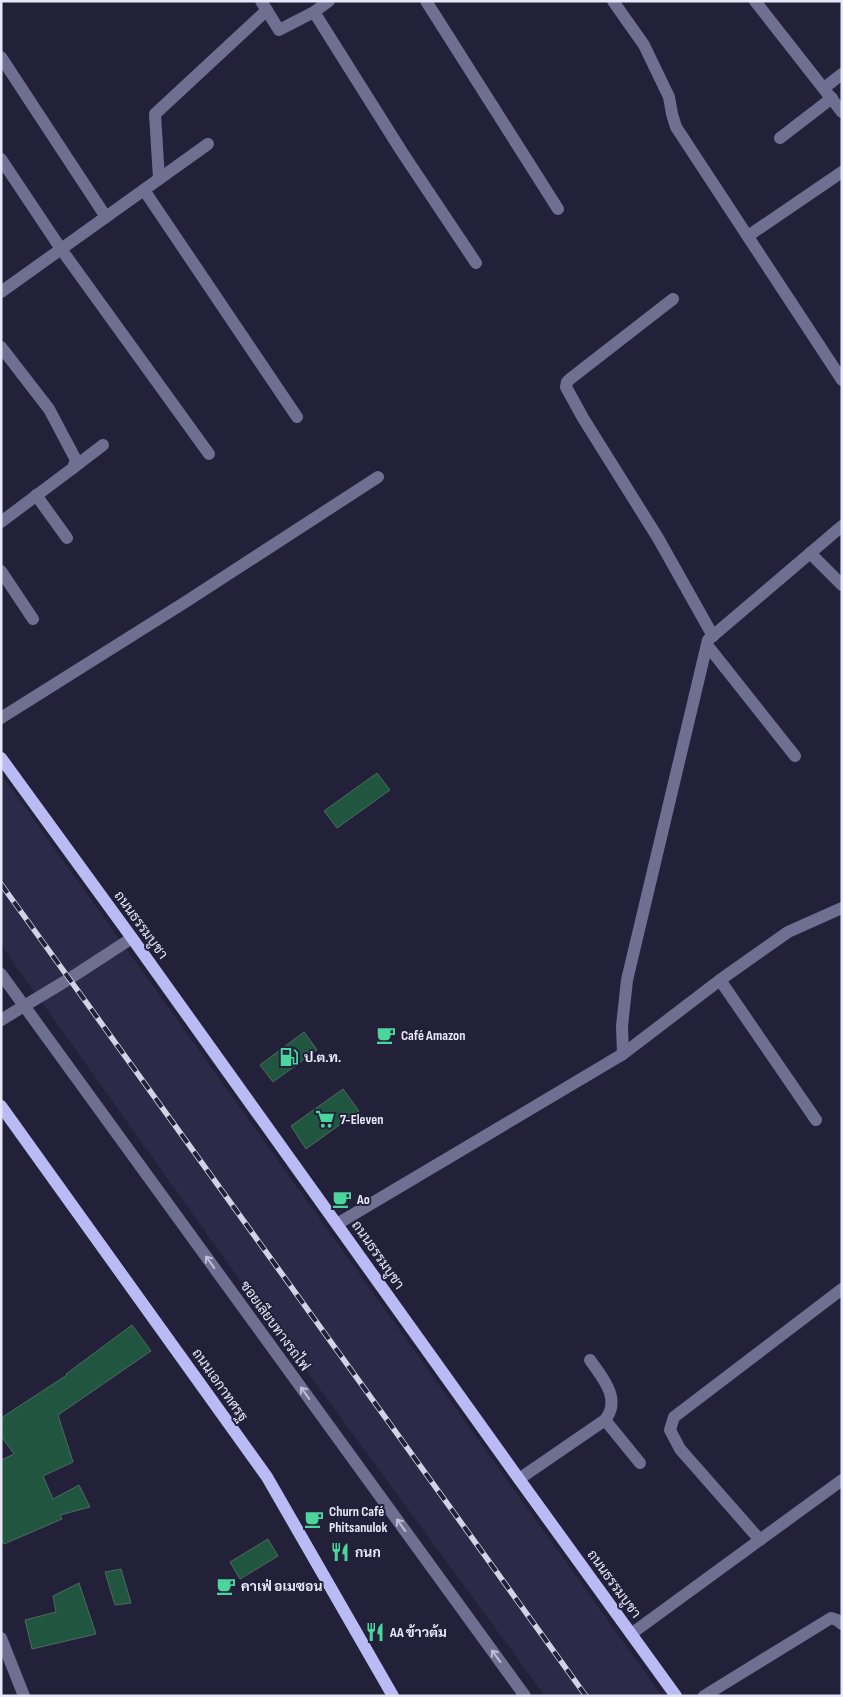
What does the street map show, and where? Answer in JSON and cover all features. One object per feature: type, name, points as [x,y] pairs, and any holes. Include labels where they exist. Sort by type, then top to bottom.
[{"type":"main road","name":"ถนนธรรมบูชา","points":[[1,758],[676,1696]]},
{"type":"main road","name":"ถนนเอกาทศรฐ","points":[[1,1106],[267,1478],[393,1696]]},
{"type":"street","points":[[159,179],[155,114],[264,6],[279,30],[314,12],[329,1]]},
{"type":"street","points":[[426,1],[558,209]]},
{"type":"street","points":[[613,1],[644,45],[669,97],[676,127],[842,380]]},
{"type":"street","points":[[755,1],[842,112]]},
{"type":"street","points":[[314,12],[402,152],[476,263]]},
{"type":"street","points":[[1,58],[106,217]]},
{"type":"street","points":[[824,88],[842,74]]},
{"type":"street","points":[[780,138],[832,98]]},
{"type":"street","points":[[1,292],[208,144]]},
{"type":"street","points":[[1,159],[62,249],[209,454]]},
{"type":"street","points":[[748,236],[842,172]]},
{"type":"street","points":[[144,190],[297,417]]},
{"type":"street","points":[[673,299],[570,379],[566,387],[583,418],[658,538],[710,640],[795,756]]},
{"type":"street","points":[[1,346],[49,409],[76,460],[73,468]]},
{"type":"street","points":[[1,522],[103,445]]},
{"type":"street","points":[[1,718],[187,601],[378,477]]},
{"type":"street","points":[[36,495],[67,538]]},
{"type":"street","points":[[623,1054],[622,1026],[627,980],[710,640],[842,526]]},
{"type":"street","points":[[810,553],[842,585]]},
{"type":"street","points":[[1,571],[33,618]]},
{"type":"street","points":[[337,1224],[623,1054],[720,980],[788,932],[842,908]]},
{"type":"street","points":[[1,1020],[132,938]]},
{"type":"street","name":"ซอยเลียบทางรถไฟ","points":[[1,974],[525,1696]]},
{"type":"street","points":[[720,980],[816,1120]]},
{"type":"street","points":[[760,1540],[680,1449],[670,1430],[671,1424],[674,1416],[842,1289]]},
{"type":"street","points":[[519,1479],[605,1420],[612,1410],[606,1382],[590,1360]]},
{"type":"street","points":[[605,1420],[640,1463]]},
{"type":"street","points":[[631,1634],[842,1480]]},
{"type":"street","points":[[704,1696],[831,1618],[842,1624]]},
{"type":"street","points":[[1,1638],[24,1696]]},
{"type":"shaded area","points":[[1,774],[662,1696],[545,1696],[237,1276],[1,945]]},
{"type":"building","points":[[377,773],[390,790],[337,828],[324,811]]},
{"type":"building","name":"ป.ต.ท.","points":[[304,1032],[317,1050],[273,1082],[260,1065]]},
{"type":"building","name":"7-Eleven","points":[[343,1089],[359,1111],[306,1149],[291,1126]]},
{"type":"building","points":[[132,1325],[151,1351],[58,1415],[73,1462],[43,1476],[53,1499],[79,1485],[90,1507],[60,1515],[62,1519],[4,1544],[1,1539],[1,1460],[14,1454],[1,1436],[1,1418],[67,1375]]},
{"type":"building","points":[[268,1539],[278,1556],[240,1579],[230,1562]]},
{"type":"building","points":[[121,1569],[131,1603],[115,1605],[105,1572]]},
{"type":"building","points":[[79,1583],[96,1634],[32,1649],[25,1620],[56,1612],[53,1596]]},
{"type":"railway","points":[[1,884],[586,1696]]},
{"type":"place","name":"Café Amazon","points":[[386,1035]]},
{"type":"place","name":"ป.ต.ท.","points":[[289,1057]]},
{"type":"place","name":"7-Eleven","points":[[325,1119]]},
{"type":"place","name":"Ao","points":[[342,1199]]},
{"type":"place","name":"Churn Café Phitsanulok","points":[[314,1519]]},
{"type":"place","name":"กนก","points":[[340,1552]]},
{"type":"place","name":"คาเฟ่ อเมซอน","points":[[226,1586]]},
{"type":"place","name":"AA ข้าวต้ม","points":[[375,1632]]}]
